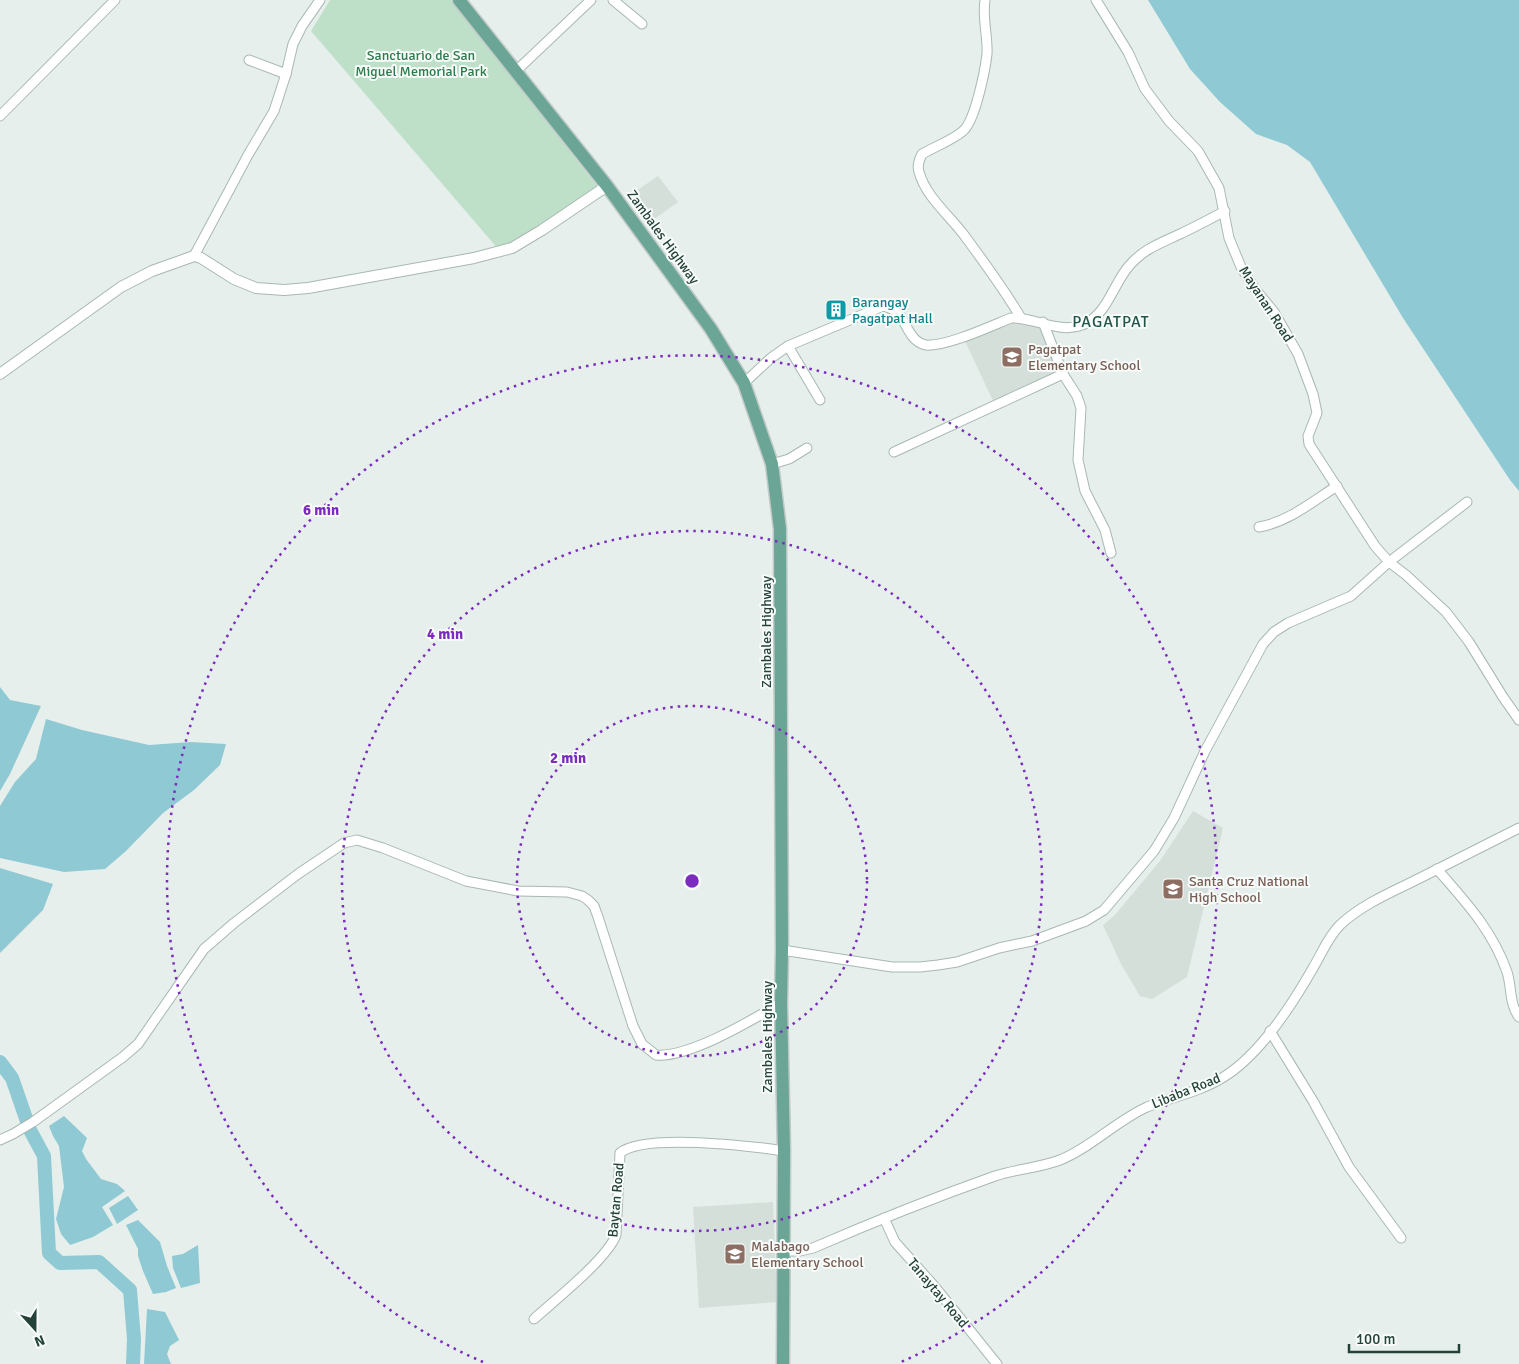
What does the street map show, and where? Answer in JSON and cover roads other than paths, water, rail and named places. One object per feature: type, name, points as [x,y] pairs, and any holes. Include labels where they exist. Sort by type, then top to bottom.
[{"type":"main road","name":"Zambales Highway","points":[[459,0],[608,186],[711,329],[744,383],[772,464],[780,529],[781,1003],[784,1151],[783,1364]]},
{"type":"street","points":[[0,116],[115,0]]},
{"type":"street","points":[[194,256],[248,155],[274,111],[286,74],[292,44],[320,0]]},
{"type":"street","points":[[515,72],[591,0]]},
{"type":"street","points":[[613,0],[642,24]]},
{"type":"street","points":[[985,0],[984,20],[987,53],[980,91],[969,124],[963,131],[922,154],[918,161],[919,172],[928,190],[1006,292],[1021,318]]},
{"type":"street","name":"Mayanan Road","points":[[1096,0],[1128,52],[1146,90],[1169,121],[1198,151],[1219,188],[1229,238],[1241,267],[1255,289],[1274,312],[1298,354],[1317,404],[1317,413],[1308,436],[1309,444],[1375,546],[1389,562],[1446,612],[1469,642],[1519,720]]},
{"type":"street","points":[[249,60],[286,74]]},
{"type":"street","points":[[0,374],[121,287],[152,271],[194,256],[201,258],[234,279],[256,288],[284,290],[308,288],[474,258],[512,248],[608,186]]},
{"type":"street","points":[[744,383],[771,358],[788,346],[883,306],[893,308],[899,312],[913,337],[919,343],[928,345],[941,343],[1011,318],[1021,318],[1060,327],[1084,325],[1092,320],[1103,308],[1128,266],[1145,250],[1225,211]]},
{"type":"street","points":[[1042,322],[1063,374],[1077,396],[1081,408],[1078,460],[1085,491],[1105,530],[1110,553]]},
{"type":"street","points":[[788,346],[820,400]]},
{"type":"street","points":[[894,452],[1063,374]]},
{"type":"street","points":[[772,464],[789,459],[807,448]]},
{"type":"street","points":[[1259,527],[1271,525],[1289,517],[1337,486]]},
{"type":"street","points":[[782,950],[892,967],[938,965],[957,962],[999,948],[1032,941],[1086,921],[1104,910],[1154,851],[1169,826],[1205,751],[1263,644],[1274,632],[1288,623],[1351,596],[1389,562],[1467,502]]},
{"type":"street","name":"Libaba Road","points":[[784,1251],[800,1251],[813,1248],[915,1205],[995,1176],[1039,1166],[1077,1152],[1125,1119],[1146,1108],[1222,1079],[1245,1062],[1270,1031],[1314,967],[1330,937],[1339,926],[1351,916],[1390,893],[1519,828]]},
{"type":"street","points":[[0,1140],[33,1122],[123,1057],[138,1044],[204,949],[234,923],[306,869],[344,843],[356,840],[384,848],[466,881],[518,891],[567,892],[582,896],[588,900],[594,906],[598,917],[637,1035],[642,1044],[656,1055],[674,1054],[713,1040],[753,1020],[781,1003]]},
{"type":"street","points":[[1438,869],[1476,913],[1493,942],[1507,973],[1512,1002],[1519,1017]]},
{"type":"street","points":[[1270,1031],[1313,1102],[1349,1167],[1401,1238]]},
{"type":"street","name":"Baytan Road","points":[[534,1319],[594,1264],[612,1244],[616,1235],[620,1153],[625,1149],[655,1144],[709,1143],[784,1151]]},
{"type":"street","name":"Tanaytay Road","points":[[884,1218],[895,1242],[935,1287],[997,1364]]},
{"type":"water","points":[[1148,0],[1519,0],[1519,491],[1403,318],[1310,162],[1287,145],[1256,134],[1220,102],[1190,69]]},
{"type":"water","points":[[0,687],[10,700],[41,706],[10,774],[0,791]]},
{"type":"water","points":[[46,719],[82,730],[149,745],[191,742],[226,744],[220,765],[194,790],[163,813],[126,851],[105,869],[64,872],[0,858],[0,806],[15,782],[36,759]]},
{"type":"water","points":[[0,868],[53,884],[43,910],[0,953]]},
{"type":"water","points":[[64,1116],[87,1138],[82,1151],[101,1179],[117,1184],[125,1191],[102,1207],[113,1225],[93,1237],[70,1245],[61,1234],[56,1219],[64,1187],[59,1146],[49,1126]]},
{"type":"water","points":[[128,1196],[138,1210],[117,1224],[109,1208]]},
{"type":"water","points":[[138,1220],[160,1242],[176,1288],[153,1294],[138,1256],[138,1249],[126,1225]]},
{"type":"water","points":[[198,1245],[200,1283],[181,1288],[173,1268],[172,1256],[183,1254]]},
{"type":"water","points":[[147,1309],[165,1312],[179,1340],[170,1346],[167,1354],[171,1364],[144,1364]]},
{"type":"waterway","points":[[0,1062],[12,1078],[30,1130],[44,1156],[49,1253],[60,1263],[99,1262],[130,1290],[134,1339],[133,1364]]},
{"type":"place","name":"Barangay Pagatpat Hall","points":[[836,310]]},
{"type":"place","name":"Pagatpat Elementary School","points":[[1012,357]]},
{"type":"place","name":"Santa Cruz National High School","points":[[1173,889]]},
{"type":"place","name":"Malabago Elementary School","points":[[735,1254]]},
{"type":"district","name":"PAGATPAT","points":[[1111,322]]},
{"type":"park label","name":"Sanctuario de San Miguel Memorial Park","points":[[421,64]]}]
